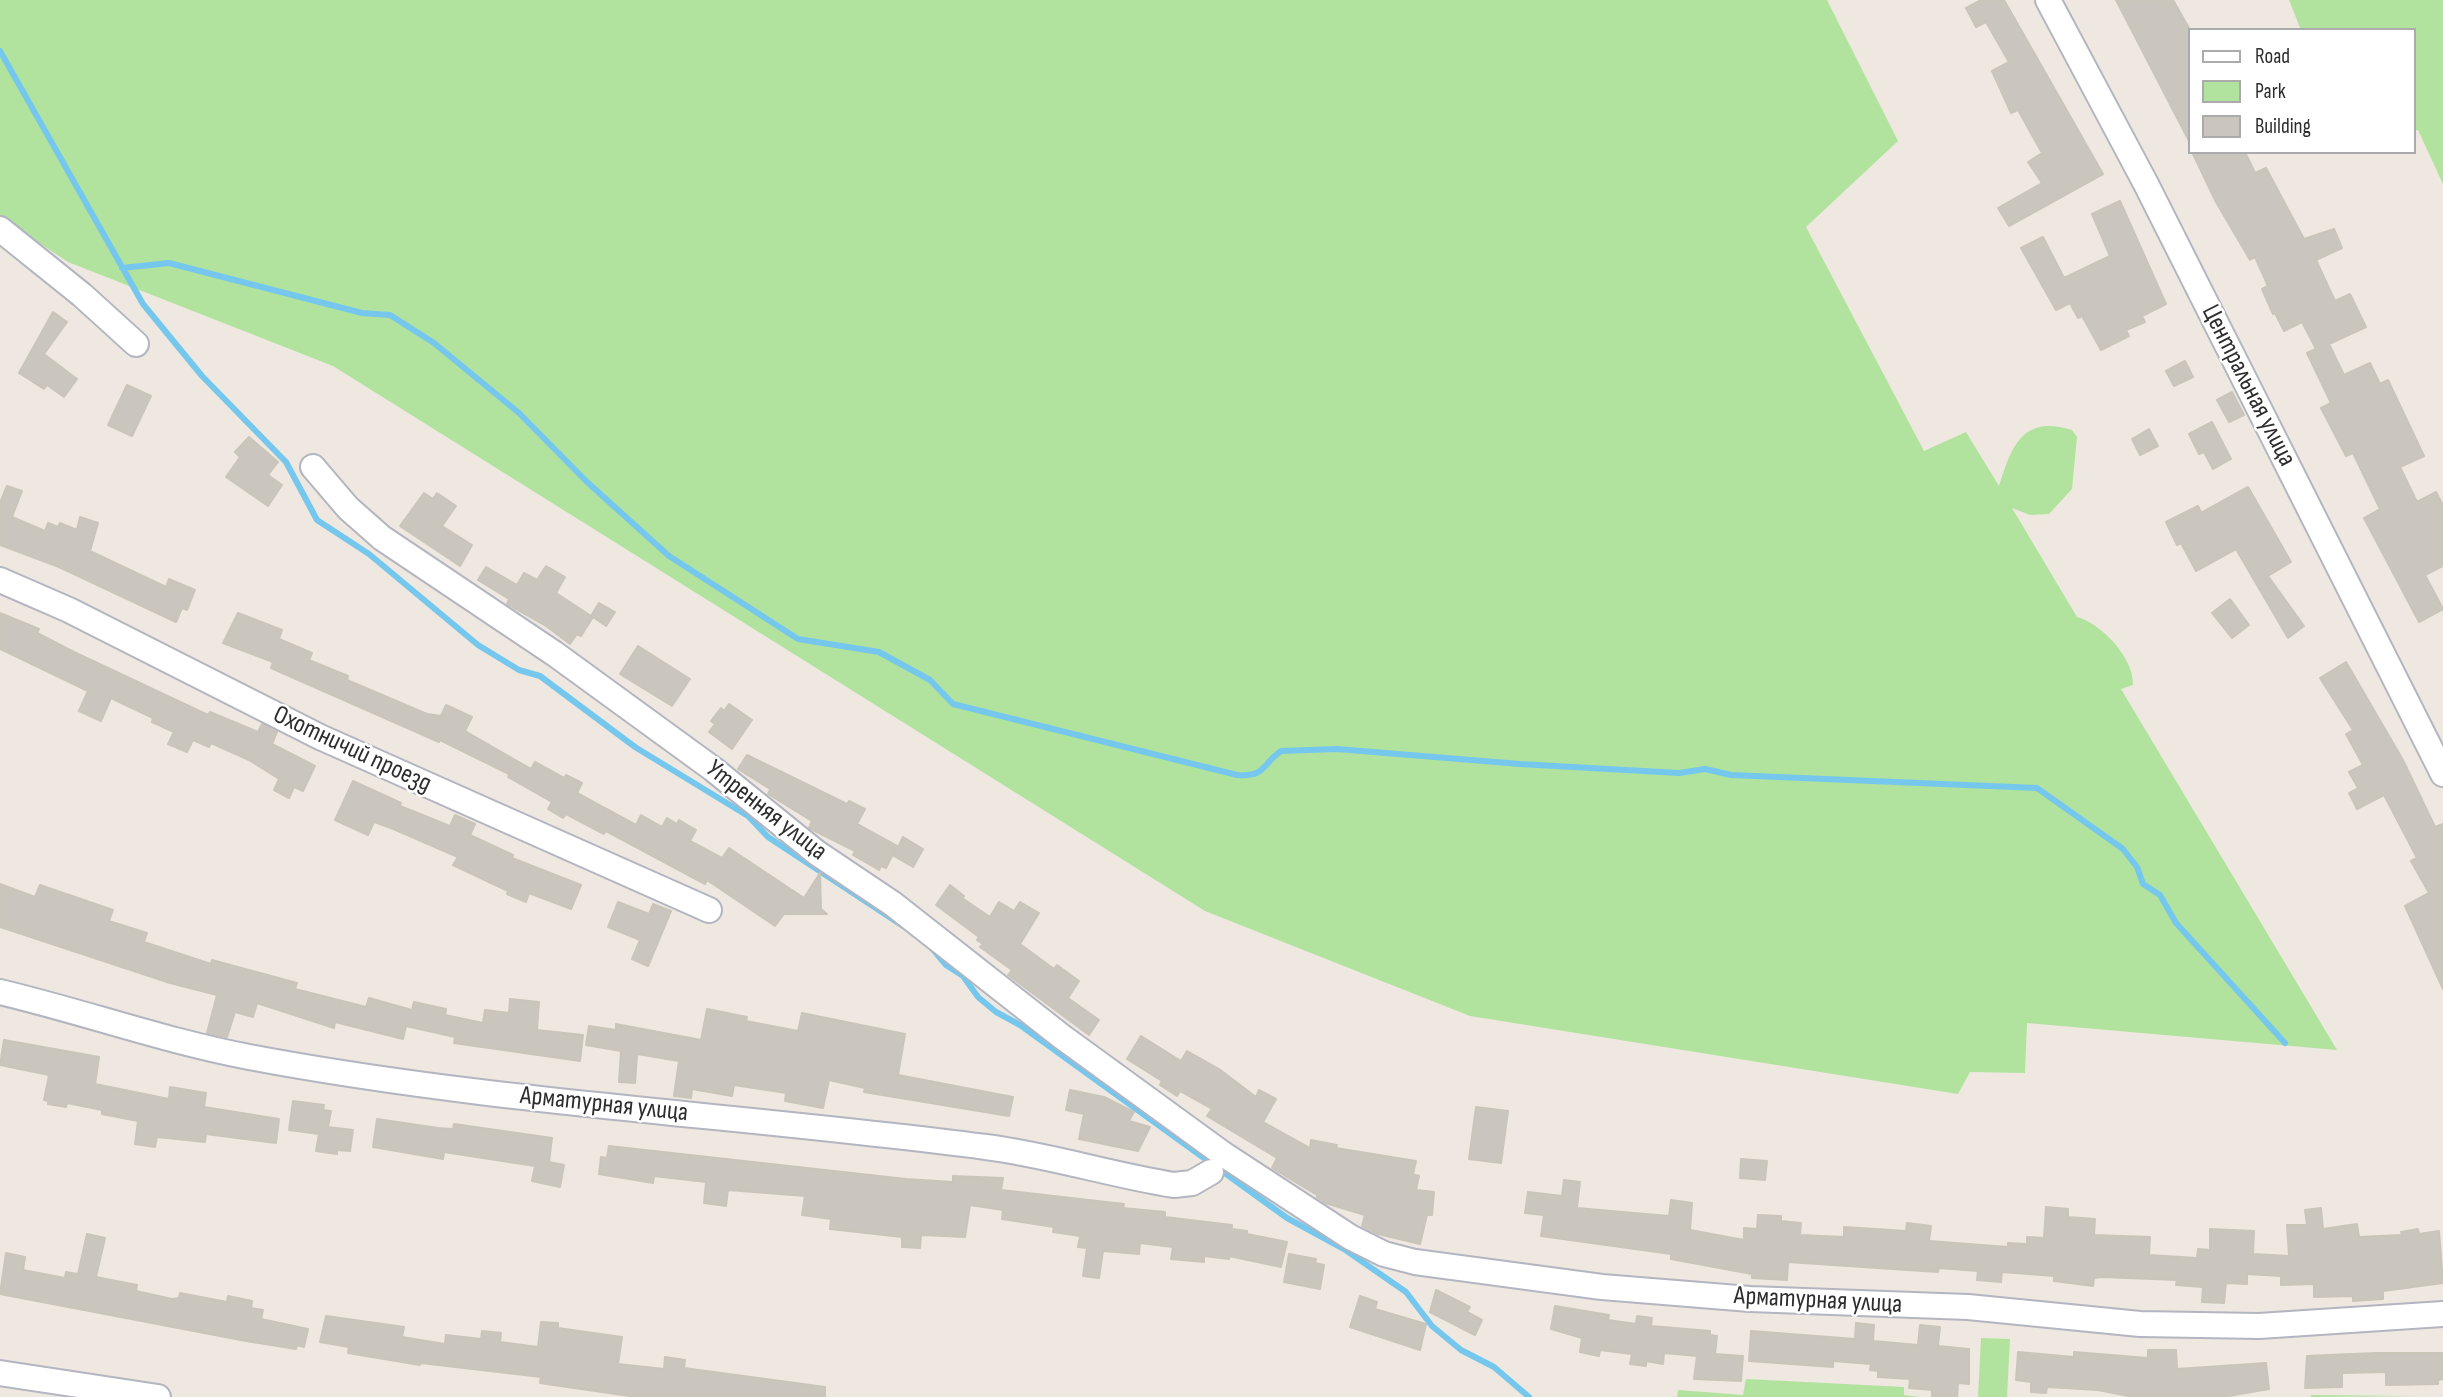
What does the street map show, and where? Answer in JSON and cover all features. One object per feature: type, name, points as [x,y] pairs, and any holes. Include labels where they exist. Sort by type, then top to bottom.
[{"type":"street","name":"Центральная улица","points":[[2049,0],[2146,184],[2443,774]]},
{"type":"street","points":[[0,229],[82,295],[136,344]]},
{"type":"street","name":"Утренняя улица","points":[[313,467],[348,508],[382,538],[555,654],[713,769],[817,853],[893,904],[1217,1162]]},
{"type":"street","name":"Охотничий проезд","points":[[0,580],[69,610],[320,737],[709,909]]},
{"type":"street","name":"Арматурная улица","points":[[0,992],[71,1009],[192,1045],[386,1079],[643,1112],[767,1120],[991,1147],[1174,1185],[1192,1184],[1217,1162],[1384,1254],[1415,1262],[1589,1285],[1750,1299],[1968,1307],[2140,1324],[2259,1325],[2443,1314]]},
{"type":"street","points":[[0,1373],[158,1397]]},
{"type":"green space","points":[[0,0],[1827,0],[1898,141],[1806,227],[1924,451],[1966,432],[1999,486],[2015,446],[2031,430],[2055,426],[2072,430],[2077,437],[2072,489],[2049,514],[2030,515],[2012,508],[2077,617],[2106,634],[2122,653],[2132,675],[2133,685],[2121,689],[2337,1050],[2027,1023],[2025,1073],[1970,1072],[1958,1094],[1470,1016],[1205,911],[333,366],[68,262],[0,217]]},
{"type":"green space","points":[[2289,0],[2443,0],[2443,184],[2418,130],[2415,131],[2415,28],[2300,28]]},
{"type":"green space","points":[[1981,1338],[2010,1339],[2007,1397],[1978,1397]]},
{"type":"green space","points":[[1746,1379],[1904,1387],[1904,1395],[1921,1397],[1677,1397],[1678,1390],[1743,1395]]},
{"type":"green space","points":[[2311,1395],[2417,1396],[2311,1397]]},
{"type":"building","points":[[1981,0],[2004,0],[2103,174],[2009,226],[1998,208],[2042,183],[2028,162],[2042,153],[2018,110],[2011,113],[1992,71],[2009,62],[1986,22],[1976,27],[1966,8]]},
{"type":"building","points":[[2116,0],[2173,0],[2189,28],[2188,139]]},
{"type":"building","points":[[2193,154],[2246,154],[2255,173],[2266,168],[2304,239],[2334,229],[2342,248],[2316,260],[2335,301],[2350,294],[2366,327],[2329,344],[2344,375],[2370,363],[2380,384],[2388,380],[2424,456],[2400,467],[2417,502],[2436,492],[2443,505],[2443,566],[2425,575],[2443,609],[2419,622],[2364,518],[2380,509],[2353,453],[2346,456],[2321,408],[2331,403],[2307,353],[2316,349],[2302,322],[2284,331],[2262,289],[2268,286],[2255,257],[2250,260],[2216,202]]},
{"type":"building","points":[[2120,201],[2166,304],[2142,316],[2145,322],[2126,330],[2129,336],[2101,350],[2082,316],[2078,318],[2070,303],[2056,310],[2021,248],[2043,237],[2064,278],[2110,256],[2092,214]]},
{"type":"building","points":[[53,312],[67,322],[44,354],[77,379],[64,397],[47,385],[44,389],[19,373]]},
{"type":"building","points":[[2185,361],[2193,377],[2174,386],[2166,371]]},
{"type":"building","points":[[127,385],[151,396],[132,436],[108,425]]},
{"type":"building","points":[[2232,392],[2244,415],[2229,422],[2217,400]]},
{"type":"building","points":[[2212,422],[2231,459],[2213,469],[2204,452],[2199,454],[2189,434]]},
{"type":"building","points":[[2149,429],[2158,446],[2140,455],[2132,439]]},
{"type":"building","points":[[249,437],[278,462],[268,475],[282,485],[268,506],[226,477],[240,457],[235,452]]},
{"type":"building","points":[[7,486],[22,491],[12,517],[45,531],[48,523],[58,527],[60,523],[77,530],[80,517],[98,523],[90,551],[166,587],[169,579],[195,590],[187,610],[182,608],[176,622],[59,567],[0,545],[0,503]]},
{"type":"building","points":[[2248,487],[2291,562],[2268,576],[2304,626],[2288,638],[2236,549],[2196,571],[2181,543],[2177,545],[2166,522],[2198,506],[2201,513]]},
{"type":"building","points":[[424,493],[433,499],[437,493],[456,506],[442,526],[472,545],[460,566],[400,526]]},
{"type":"building","points":[[546,566],[565,577],[556,593],[591,616],[599,603],[615,612],[606,626],[593,617],[581,636],[577,634],[570,644],[546,626],[507,604],[509,599],[478,580],[486,567],[517,585],[524,573],[537,580]]},
{"type":"building","points":[[2230,599],[2249,625],[2232,638],[2212,613]]},
{"type":"building","points":[[0,613],[39,629],[37,633],[74,652],[208,715],[210,712],[258,732],[262,724],[277,732],[272,744],[315,766],[303,791],[294,787],[289,798],[274,790],[279,779],[249,760],[211,743],[209,747],[193,740],[187,752],[168,744],[174,732],[152,722],[153,718],[111,698],[101,721],[79,711],[88,691],[0,649]]},
{"type":"building","points":[[238,613],[282,630],[279,639],[312,653],[309,660],[348,676],[347,680],[427,714],[441,716],[446,705],[472,717],[465,731],[531,769],[535,762],[564,778],[566,775],[582,783],[577,793],[636,825],[641,815],[662,827],[667,818],[677,824],[679,820],[696,830],[690,841],[722,858],[729,848],[804,898],[820,873],[821,909],[827,914],[784,914],[775,926],[707,880],[705,884],[606,831],[604,834],[566,814],[563,818],[548,809],[552,802],[508,777],[509,774],[440,740],[439,742],[271,668],[273,662],[223,643]]},
{"type":"building","points":[[638,646],[690,679],[672,706],[620,674]]},
{"type":"building","points":[[2346,662],[2403,760],[2435,827],[2443,824],[2443,989],[2405,906],[2429,893],[2411,861],[2417,858],[2384,795],[2357,809],[2349,793],[2358,788],[2349,772],[2363,765],[2346,734],[2353,730],[2320,678]]},
{"type":"building","points":[[729,704],[752,720],[732,749],[709,732],[715,724],[711,721],[721,708],[724,711]]},
{"type":"building","points":[[747,755],[847,804],[849,801],[865,809],[857,824],[897,846],[886,868],[881,866],[879,870],[853,855],[855,851],[809,828],[812,821],[768,794],[770,789],[738,769]]},
{"type":"building","points":[[353,781],[401,803],[400,806],[450,826],[455,815],[475,824],[470,835],[513,855],[512,858],[581,885],[571,909],[529,893],[526,902],[507,894],[508,891],[453,865],[458,857],[391,828],[374,822],[368,835],[335,820]]},
{"type":"building","points":[[903,837],[923,849],[913,867],[894,856]]},
{"type":"building","points":[[0,884],[35,897],[40,885],[113,910],[109,921],[147,933],[144,942],[211,964],[212,960],[297,983],[295,989],[366,1007],[369,998],[412,1010],[414,1002],[446,1009],[445,1015],[483,1023],[485,1010],[509,1013],[510,999],[539,1002],[537,1030],[583,1035],[580,1061],[454,1043],[455,1037],[406,1026],[403,1039],[335,1022],[334,1028],[257,1003],[253,1017],[235,1012],[227,1037],[207,1033],[217,995],[170,983],[0,927]]},
{"type":"building","points":[[950,885],[964,896],[962,898],[990,917],[999,902],[1014,911],[1020,902],[1039,913],[1020,944],[1054,969],[1057,965],[1079,981],[1068,998],[1099,1020],[1089,1035],[1008,975],[1012,970],[980,947],[983,944],[977,940],[979,937],[936,905]]},
{"type":"building","points":[[618,902],[649,914],[653,904],[671,911],[648,966],[632,959],[640,940],[608,927]]},
{"type":"building","points":[[707,1009],[747,1017],[746,1021],[798,1031],[802,1013],[905,1034],[898,1075],[1013,1097],[1009,1116],[864,1092],[865,1088],[829,1080],[823,1108],[785,1101],[786,1093],[734,1085],[732,1096],[692,1089],[691,1098],[674,1096],[679,1061],[637,1054],[635,1083],[619,1082],[621,1051],[586,1045],[589,1026],[616,1030],[616,1024],[701,1040]]},
{"type":"building","points":[[1141,1036],[1181,1061],[1187,1051],[1219,1069],[1256,1097],[1259,1090],[1276,1099],[1263,1122],[1310,1148],[1311,1140],[1337,1145],[1336,1148],[1416,1161],[1413,1174],[1419,1176],[1416,1190],[1434,1192],[1432,1215],[1427,1215],[1420,1244],[1378,1234],[1362,1226],[1365,1215],[1325,1203],[1317,1195],[1272,1168],[1277,1158],[1207,1116],[1212,1109],[1180,1091],[1177,1096],[1160,1085],[1162,1081],[1127,1059]]},
{"type":"building","points":[[4,1040],[99,1057],[95,1084],[169,1099],[170,1087],[206,1093],[204,1107],[279,1119],[276,1143],[206,1134],[205,1142],[157,1137],[155,1147],[135,1144],[138,1121],[67,1103],[66,1107],[48,1104],[48,1101],[44,1100],[49,1075],[0,1065]]},
{"type":"building","points":[[1070,1090],[1104,1097],[1134,1112],[1129,1121],[1150,1127],[1138,1151],[1079,1139],[1084,1114],[1066,1110]]},
{"type":"building","points":[[293,1101],[324,1105],[323,1110],[331,1111],[328,1127],[353,1130],[350,1151],[337,1150],[337,1154],[316,1151],[319,1134],[289,1130]]},
{"type":"building","points":[[1476,1107],[1508,1111],[1501,1163],[1469,1159]]},
{"type":"building","points":[[377,1119],[453,1129],[454,1124],[552,1138],[549,1162],[564,1165],[560,1187],[532,1181],[535,1166],[444,1152],[443,1159],[373,1147]]},
{"type":"building","points":[[609,1146],[906,1179],[953,1182],[953,1176],[1003,1178],[1001,1190],[1124,1204],[1123,1208],[1165,1212],[1165,1217],[1232,1225],[1232,1229],[1247,1231],[1247,1234],[1287,1242],[1281,1267],[1229,1256],[1229,1259],[1204,1256],[1204,1262],[1171,1259],[1173,1247],[1140,1243],[1139,1254],[1103,1251],[1099,1278],[1083,1276],[1087,1248],[1078,1247],[1080,1236],[1053,1232],[1054,1227],[1002,1219],[1003,1210],[970,1205],[965,1237],[921,1235],[920,1248],[902,1247],[902,1237],[830,1229],[831,1219],[802,1215],[805,1196],[728,1190],[726,1206],[704,1203],[706,1182],[654,1176],[653,1183],[599,1174],[601,1157],[607,1158]]},
{"type":"building","points":[[1741,1159],[1767,1161],[1765,1180],[1740,1178]]},
{"type":"building","points":[[1564,1180],[1580,1182],[1577,1208],[1669,1216],[1671,1200],[1692,1203],[1690,1230],[1744,1240],[1744,1228],[1757,1229],[1758,1215],[1781,1216],[1781,1221],[1801,1223],[1800,1235],[1844,1237],[1844,1227],[1906,1231],[1907,1223],[1931,1226],[1929,1241],[2008,1247],[2008,1243],[2027,1244],[2027,1237],[2044,1238],[2046,1207],[2068,1209],[2068,1217],[2095,1219],[2094,1235],[2150,1237],[2149,1255],[2197,1258],[2198,1249],[2210,1250],[2210,1229],[2254,1231],[2253,1254],[2289,1256],[2287,1225],[2307,1225],[2305,1210],[2321,1208],[2323,1229],[2357,1224],[2359,1237],[2402,1235],[2401,1232],[2418,1229],[2419,1234],[2439,1231],[2443,1283],[2383,1291],[2383,1299],[2353,1301],[2353,1296],[2314,1297],[2314,1284],[2281,1285],[2281,1276],[2247,1274],[2247,1284],[2226,1283],[2224,1303],[2202,1302],[2203,1287],[2176,1285],[2177,1280],[2102,1277],[2094,1278],[2093,1286],[2054,1281],[2054,1276],[2002,1272],[2001,1282],[1977,1280],[1978,1271],[1939,1268],[1938,1272],[1788,1262],[1787,1280],[1752,1278],[1752,1274],[1671,1259],[1671,1254],[1541,1236],[1544,1215],[1525,1213],[1528,1192],[1562,1196]]},
{"type":"building","points":[[87,1234],[105,1238],[96,1277],[137,1285],[136,1291],[172,1299],[179,1298],[180,1293],[227,1302],[228,1296],[252,1301],[251,1308],[263,1310],[261,1319],[308,1329],[304,1347],[297,1345],[296,1349],[246,1341],[0,1294],[6,1253],[25,1257],[23,1270],[65,1278],[66,1272],[78,1274]]},
{"type":"building","points":[[1289,1254],[1316,1259],[1315,1263],[1324,1265],[1320,1289],[1284,1282]]},
{"type":"building","points":[[1436,1290],[1470,1307],[1467,1312],[1482,1320],[1475,1335],[1430,1312]]},
{"type":"building","points":[[1360,1296],[1377,1302],[1375,1309],[1426,1324],[1420,1350],[1350,1327]]},
{"type":"building","points":[[1555,1306],[1609,1315],[1608,1320],[1636,1324],[1637,1316],[1652,1318],[1651,1326],[1710,1331],[1710,1335],[1717,1336],[1715,1354],[1743,1356],[1741,1381],[1694,1379],[1697,1356],[1664,1353],[1663,1364],[1646,1361],[1646,1366],[1630,1364],[1632,1354],[1600,1350],[1599,1356],[1580,1352],[1582,1338],[1551,1329]]},
{"type":"building","points":[[326,1316],[404,1327],[402,1337],[445,1344],[446,1335],[481,1339],[482,1331],[501,1333],[500,1342],[538,1347],[541,1322],[558,1323],[558,1328],[622,1337],[618,1364],[664,1369],[665,1357],[685,1360],[684,1368],[825,1387],[825,1397],[636,1397],[540,1383],[541,1377],[420,1365],[348,1353],[349,1347],[320,1342]]},
{"type":"building","points":[[1856,1323],[1874,1325],[1873,1341],[1918,1345],[1920,1325],[1940,1327],[1938,1346],[1969,1349],[1969,1384],[1958,1383],[1957,1397],[1932,1397],[1932,1390],[1909,1388],[1910,1379],[1878,1377],[1878,1371],[1870,1370],[1871,1364],[1833,1361],[1833,1367],[1749,1361],[1751,1331],[1855,1339]]},
{"type":"building","points":[[2148,1350],[2176,1350],[2177,1369],[2266,1363],[2269,1389],[2223,1397],[2133,1397],[2098,1390],[2047,1387],[2046,1393],[2031,1392],[2031,1382],[2016,1380],[2018,1352],[2074,1357],[2074,1352],[2148,1358]]},
{"type":"building","points":[[2443,1353],[2443,1379],[2438,1380],[2438,1384],[2386,1385],[2386,1372],[2342,1373],[2342,1387],[2305,1388],[2307,1356]]},
{"type":"waterway","points":[[0,51],[143,304],[202,376],[286,462],[317,520],[369,554],[478,645],[519,670],[540,676],[635,747],[748,816],[768,837],[903,926]]},
{"type":"waterway","points":[[122,268],[169,263],[362,313],[390,315],[434,343],[519,413],[587,482],[669,556],[798,639],[879,652],[930,680],[953,704],[1237,775],[1258,772],[1281,751],[1337,749],[1520,764],[1679,773],[1705,769],[1731,775],[2037,788],[2123,849],[2137,867],[2143,884],[2160,895],[2176,923],[2285,1043]]},
{"type":"waterway","points":[[931,947],[946,965],[963,976],[978,997],[996,1012],[1020,1025],[1287,1218],[1344,1249],[1406,1292],[1432,1326],[1461,1350],[1494,1367],[1529,1397]]}]
